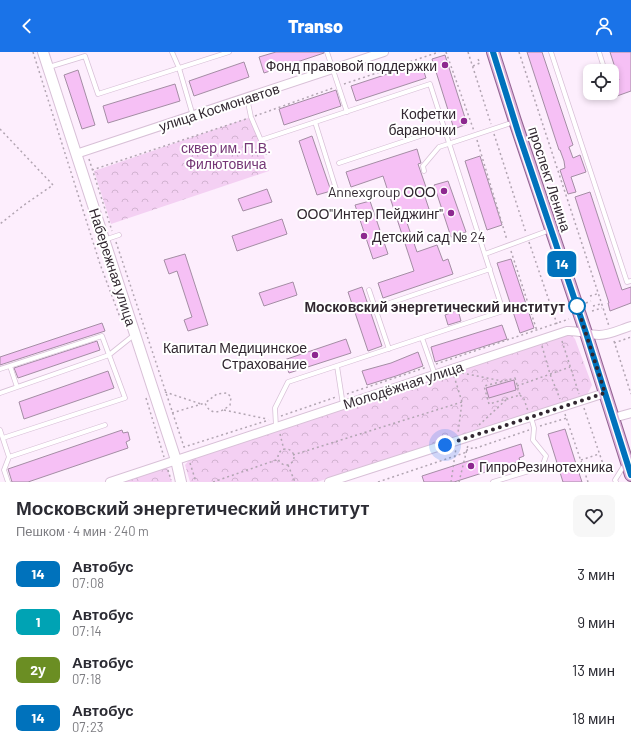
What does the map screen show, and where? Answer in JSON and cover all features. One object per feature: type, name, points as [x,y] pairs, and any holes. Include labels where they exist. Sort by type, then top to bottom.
[{"type":"main road","name":"проспект Ленина","points":[[493,52],[586,333],[631,475]]},
{"type":"street","name":"Набережная улица","points":[[43,52],[76,154],[109,238],[171,461],[181,482]]},
{"type":"street","name":"улица Космонавтов","points":[[76,154],[384,52]]},
{"type":"street","name":"Молодёжная улица","points":[[110,482],[567,331],[598,335],[611,333],[631,326]]},
{"type":"street","points":[[329,482],[530,415],[605,393]]},
{"type":"street","points":[[613,418],[631,413]]},
{"type":"lane","points":[[172,52],[179,68],[193,116]]},
{"type":"lane","points":[[48,67],[85,56],[98,94],[229,52]]},
{"type":"lane","points":[[327,52],[347,112]]},
{"type":"lane","points":[[551,52],[627,282],[631,281]]},
{"type":"lane","points":[[599,52],[603,64]]},
{"type":"lane","points":[[261,140],[430,84],[503,311],[288,382],[275,408],[277,426]]},
{"type":"lane","points":[[247,98],[251,117],[266,152]]},
{"type":"lane","points":[[315,122],[336,189]]},
{"type":"lane","points":[[424,171],[423,166],[439,147],[515,122]]},
{"type":"lane","points":[[339,163],[444,128]]},
{"type":"lane","points":[[485,254],[551,230]]},
{"type":"lane","points":[[109,238],[119,235]]},
{"type":"lane","points":[[375,308],[490,269]]},
{"type":"lane","points":[[369,290],[390,349]]},
{"type":"lane","points":[[0,393],[109,356],[135,335]]},
{"type":"lane","points":[[0,369],[102,336],[125,398],[3,438]]},
{"type":"lane","points":[[422,338],[435,375]]},
{"type":"lane","points":[[10,366],[17,387]]},
{"type":"lane","points":[[337,366],[343,405]]},
{"type":"lane","points":[[493,482],[542,467],[546,456],[533,440],[534,428],[530,415]]},
{"type":"lane","points":[[9,457],[105,425]]},
{"type":"lane","points":[[0,430],[9,457],[4,470],[8,482]]},
{"type":"lane","points":[[616,482],[615,480],[627,462]]},
{"type":"path","points":[[33,52],[100,264],[123,326]]},
{"type":"path","points":[[92,170],[438,52]]},
{"type":"path","points":[[446,52],[475,135],[537,331]]},
{"type":"path","points":[[519,52],[631,394]]},
{"type":"path","points":[[472,66],[480,63],[478,59]]},
{"type":"path","points":[[0,129],[53,185],[0,224]]},
{"type":"path","points":[[88,158],[109,238],[184,447],[269,420],[224,410]]},
{"type":"path","points":[[590,296],[597,294]]},
{"type":"path","points":[[593,306],[601,304]]},
{"type":"path","points":[[592,311],[602,308]]},
{"type":"path","points":[[275,418],[569,319]]},
{"type":"path","points":[[614,343],[631,337]]},
{"type":"path","points":[[541,342],[550,374],[561,403]]},
{"type":"path","points":[[517,386],[570,367]]},
{"type":"path","points":[[452,372],[462,402],[457,438]]},
{"type":"path","points":[[460,373],[502,381]]},
{"type":"path","points":[[520,395],[490,404],[484,386],[515,378],[520,395],[524,399],[530,415]]},
{"type":"path","points":[[165,392],[201,404]]},
{"type":"path","points":[[172,413],[205,403],[217,394],[227,393],[231,397],[230,405],[224,410],[218,412],[207,408],[205,403]]},
{"type":"path","points":[[145,396],[171,461],[172,482]]},
{"type":"path","points":[[476,428],[508,398]]},
{"type":"path","points":[[294,455],[462,402]]},
{"type":"path","points":[[584,408],[605,470]]},
{"type":"path","points":[[564,412],[588,482]]},
{"type":"path","points":[[378,482],[467,452],[467,450],[475,447],[476,448],[567,418]]},
{"type":"path","points":[[277,426],[284,450]]},
{"type":"path","points":[[459,482],[469,440]]},
{"type":"path","points":[[451,482],[456,446]]},
{"type":"path","points":[[279,459],[279,454],[284,450],[289,450],[294,455]]},
{"type":"path","points":[[580,460],[599,454]]},
{"type":"path","points":[[288,465],[293,461],[294,455]]},
{"type":"path","points":[[279,459],[284,464],[288,465],[295,482]]},
{"type":"path","points":[[213,482],[279,459]]},
{"type":"path","points":[[189,460],[196,482]]},
{"type":"path","points":[[585,472],[603,465]]},
{"type":"green space","name":"сквер им. П.В. Филютовича","points":[[251,117],[269,171],[111,224],[94,171]]},
{"type":"green space","points":[[570,333],[575,339],[592,385],[587,395],[317,482],[190,482],[185,465],[191,458]]},
{"type":"green space","points":[[167,467],[172,482],[123,482]]},
{"type":"building","points":[[276,52],[324,53],[264,73],[259,57]]},
{"type":"building","points":[[527,52],[542,52],[573,145],[569,147],[573,158],[580,155],[586,172],[571,177],[576,192],[568,194],[560,170],[565,168],[564,161]]},
{"type":"building","points":[[610,52],[631,52],[631,91],[619,95],[619,64],[614,64]]},
{"type":"building","points":[[445,55],[467,124],[454,129],[432,59]]},
{"type":"building","points":[[244,62],[249,77],[194,96],[189,81]]},
{"type":"building","points":[[421,63],[426,78],[356,101],[351,86]]},
{"type":"building","points":[[78,70],[95,125],[82,129],[64,75]]},
{"type":"building","points":[[175,84],[180,101],[108,123],[103,106]]},
{"type":"building","points":[[336,90],[341,106],[284,125],[279,109]]},
{"type":"building","points":[[312,136],[331,191],[317,195],[299,141]]},
{"type":"building","points":[[417,149],[421,163],[418,164],[428,193],[424,194],[429,209],[405,217],[417,252],[437,245],[443,261],[448,259],[453,274],[383,298],[378,283],[414,271],[383,176],[351,187],[346,172]]},
{"type":"building","points":[[480,156],[502,225],[487,230],[465,161]]},
{"type":"building","points":[[448,181],[466,232],[451,237],[434,185]]},
{"type":"building","points":[[267,189],[272,202],[243,211],[238,199]]},
{"type":"building","points":[[590,192],[622,290],[631,287],[631,303],[610,311],[609,303],[575,197]]},
{"type":"building","points":[[370,201],[388,254],[373,259],[355,205]]},
{"type":"building","points":[[282,219],[287,234],[237,251],[232,236]]},
{"type":"building","points":[[185,254],[208,325],[188,331],[184,320],[192,317],[177,271],[169,274],[164,260]]},
{"type":"building","points":[[511,259],[534,328],[520,333],[497,263]]},
{"type":"building","points":[[293,282],[297,295],[264,306],[259,293]]},
{"type":"building","points":[[362,287],[382,346],[368,351],[348,292]]},
{"type":"building","points":[[458,310],[461,321],[448,325],[445,315]]},
{"type":"building","points":[[102,323],[105,331],[0,365],[0,357]]},
{"type":"building","points":[[502,325],[507,339],[435,362],[431,347]]},
{"type":"building","points":[[346,339],[351,353],[289,373],[284,360]]},
{"type":"building","points":[[97,341],[100,350],[18,378],[14,368]]},
{"type":"building","points":[[418,352],[423,366],[367,385],[362,371],[391,363]]},
{"type":"building","points":[[108,371],[114,388],[24,419],[19,402]]},
{"type":"building","points":[[514,380],[516,390],[489,398],[486,388]]},
{"type":"building","points":[[565,429],[582,482],[563,482],[548,434]]},
{"type":"building","points":[[122,430],[123,433],[128,432],[130,440],[126,442],[128,448],[28,482],[12,482],[8,469]]},
{"type":"building","points":[[521,444],[524,456],[519,458],[520,461],[454,482],[424,482],[422,476]]},
{"type":"bus line","name":"14","points":[[493,52],[519,135],[586,333],[631,475]]},
{"type":"place","name":"Фонд правовой поддержки","points":[[445,65]]},
{"type":"place","name":"Кофетки бараночки","points":[[464,121]]},
{"type":"place","name":"Annexgroup ООО","points":[[444,191]]},
{"type":"place","name":"ООО\"Интер Пейджинг\"","points":[[451,213]]},
{"type":"place","name":"Детский сад № 24","points":[[364,236]]},
{"type":"place","name":"Московский энергетический институт","points":[[577,306]]},
{"type":"place","name":"Капитал Медицинское Страхование","points":[[315,355]]},
{"type":"place","name":"ГипроРезинотехника","points":[[471,466]]},
{"type":"route","points":[[445,445],[605,393],[577,306]]}]
